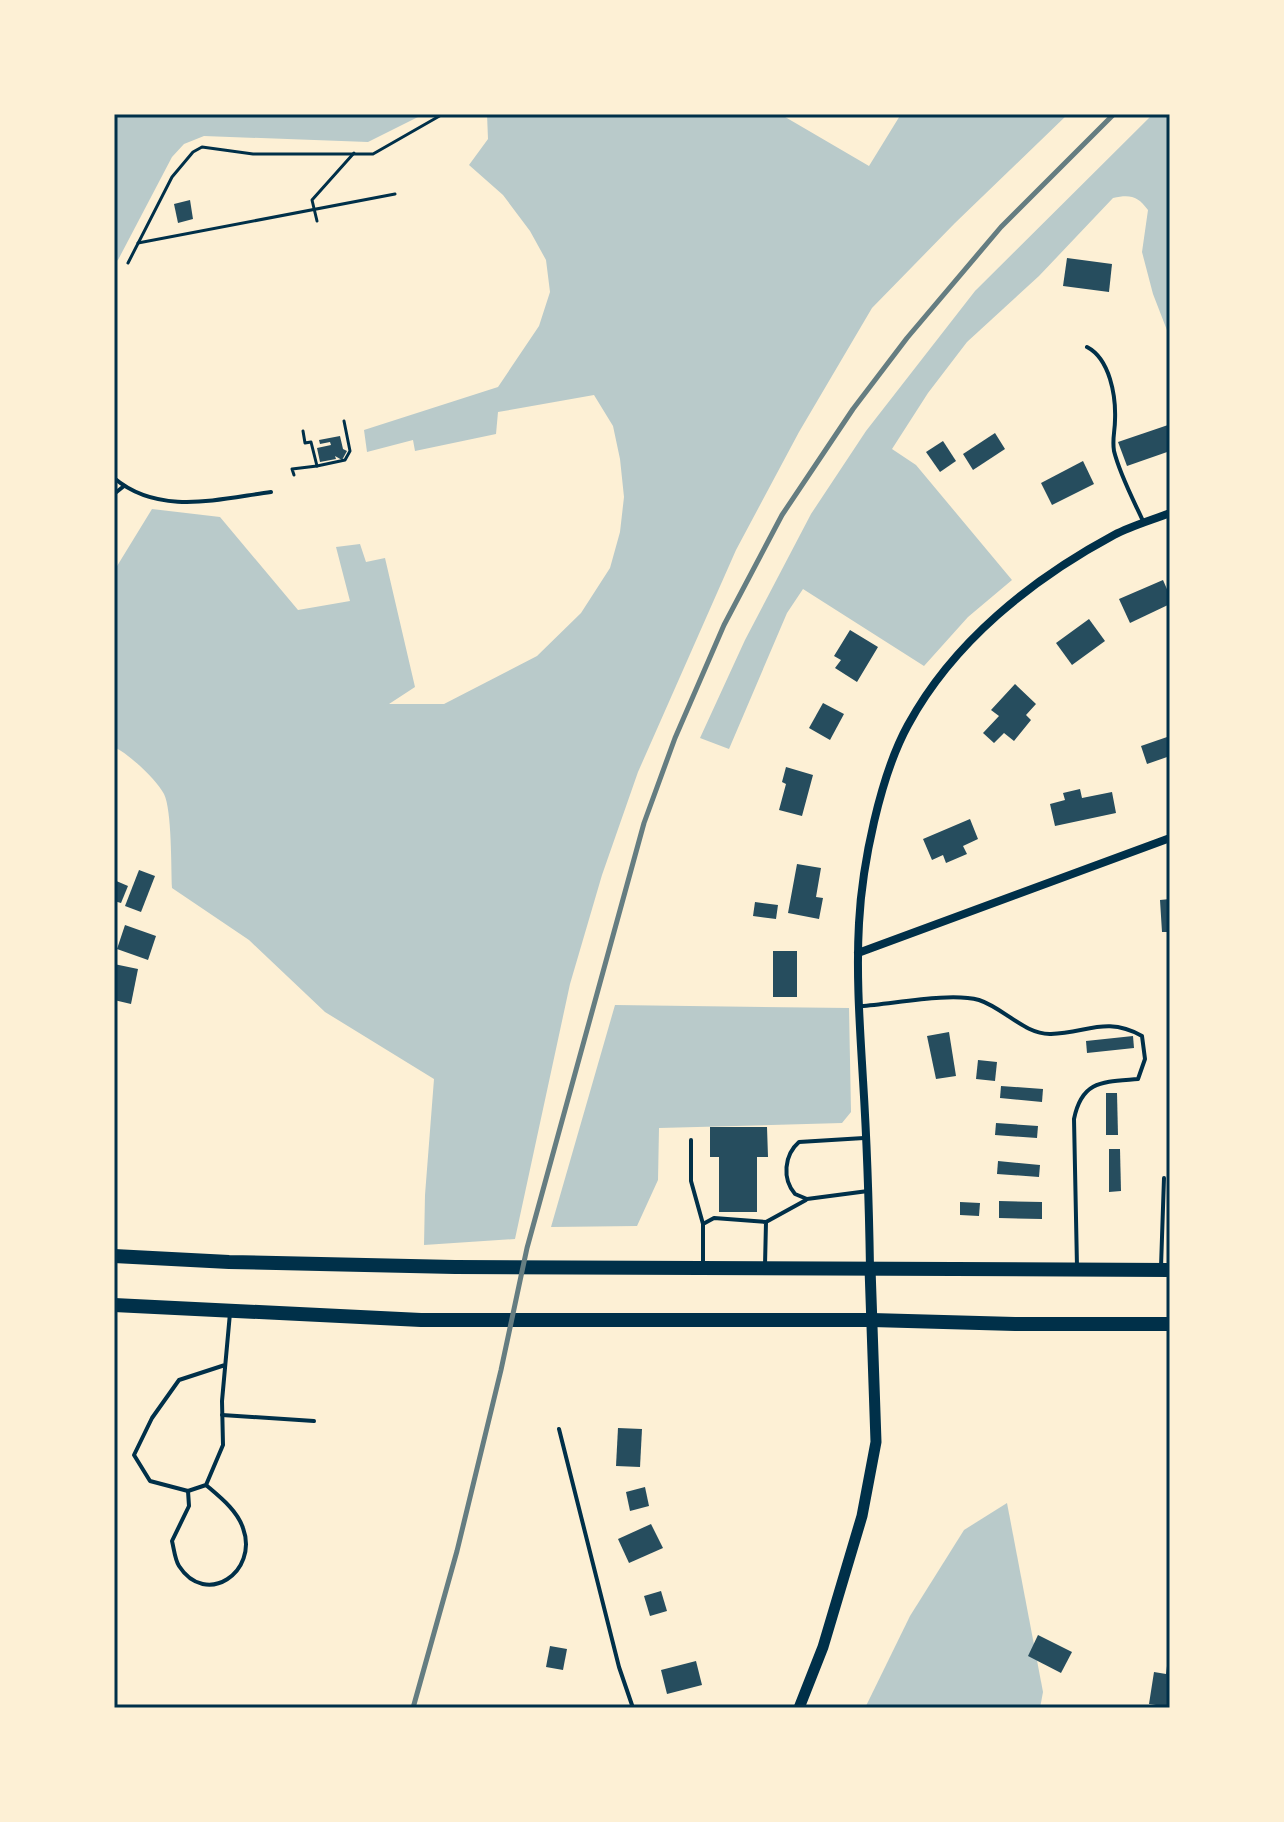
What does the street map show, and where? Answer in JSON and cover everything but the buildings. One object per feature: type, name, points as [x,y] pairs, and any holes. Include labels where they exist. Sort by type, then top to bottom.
[{"type":"highway","points":[[114,1256],[229,1262],[604,1269],[1165,1270]]},
{"type":"highway","points":[[114,1305],[444,1320],[1170,1324]]},
{"type":"street","points":[[799,1708],[823,1647],[862,1516],[876,1442],[858,953],[866,871],[885,783],[907,726],[940,675],[995,617],[1038,582],[1116,534],[1170,513]]},
{"type":"street","points":[[858,953],[1170,838]]},
{"type":"lane","points":[[1087,347],[1095,351],[1104,363],[1110,381],[1115,409],[1112,439],[1115,455],[1144,523]]},
{"type":"lane","points":[[114,478],[124,486],[154,499],[182,503],[271,492]]},
{"type":"lane","points":[[114,494],[124,486]]},
{"type":"lane","points":[[859,1006],[967,998],[991,1005],[1038,1033],[1051,1034],[1106,1024],[1142,1036],[1145,1059],[1138,1079],[1102,1082],[1087,1089],[1078,1102],[1074,1119],[1078,1269]]},
{"type":"lane","points":[[807,1199],[795,1194],[786,1179],[788,1159],[795,1145],[806,1140],[866,1138]]},
{"type":"lane","points":[[691,1140],[691,1181],[703,1224],[703,1268]]},
{"type":"lane","points":[[1164,1178],[1165,1270]]},
{"type":"lane","points":[[703,1224],[714,1218],[766,1222],[807,1199],[869,1191]]},
{"type":"lane","points":[[765,1268],[766,1222]]},
{"type":"lane","points":[[225,1365],[179,1380],[152,1418],[134,1455],[150,1481],[188,1491],[206,1485],[223,1445],[222,1415],[230,1311]]},
{"type":"lane","points":[[222,1415],[314,1421]]},
{"type":"lane","points":[[559,1429],[619,1667],[633,1708]]},
{"type":"lane","points":[[188,1491],[189,1506],[172,1541],[179,1565],[193,1579],[214,1585],[228,1581],[241,1568],[246,1544],[243,1527],[226,1502],[206,1485]]},
{"type":"path","points":[[128,263],[172,177],[193,152],[202,147],[253,154],[373,154],[443,114]]},
{"type":"path","points":[[317,221],[312,200],[354,153]]},
{"type":"path","points":[[138,243],[395,194]]},
{"type":"path","points":[[294,475],[292,469],[345,460],[350,451],[344,421]]},
{"type":"path","points":[[303,431],[305,443],[311,442],[317,466]]},
{"type":"shaded area","points":[[114,114],[424,114],[368,142],[204,136],[184,144],[172,157],[118,260],[114,262]]},
{"type":"shaded area","points":[[487,114],[780,114],[869,166],[901,114],[1068,114],[872,308],[799,432],[736,550],[638,772],[602,875],[570,984],[515,1239],[424,1245],[434,1079],[325,1012],[249,940],[172,888],[170,826],[164,794],[142,768],[114,747],[114,571],[152,509],[220,517],[298,610],[350,601],[336,547],[360,544],[366,562],[385,558],[415,687],[389,704],[444,704],[537,656],[581,613],[610,568],[620,532],[624,497],[613,426],[594,395],[498,412],[496,434],[415,451],[413,440],[367,452],[364,430],[498,387],[539,326],[550,292],[546,260],[530,231],[503,195],[469,165],[488,139]]},
{"type":"shaded area","points":[[1153,114],[1170,114],[1170,338],[1153,294],[1142,252],[1148,210],[1133,197],[1113,198],[1039,276],[967,342],[928,393],[892,449],[916,465],[1012,580],[968,617],[924,666],[803,589],[787,613],[729,749],[700,738],[745,640],[811,514],[866,431],[975,291]]},
{"type":"shaded area","points":[[615,1005],[849,1008],[851,1112],[842,1123],[659,1128],[658,1180],[637,1226],[551,1227]]},
{"type":"shaded area","points":[[1007,1503],[1043,1692],[1040,1708],[865,1708],[910,1616],[964,1530]]},
{"type":"railway","points":[[413,1708],[457,1551],[527,1248],[644,823],[675,738],[724,625],[782,515],[853,409],[907,338],[1001,227],[1114,114]]}]
